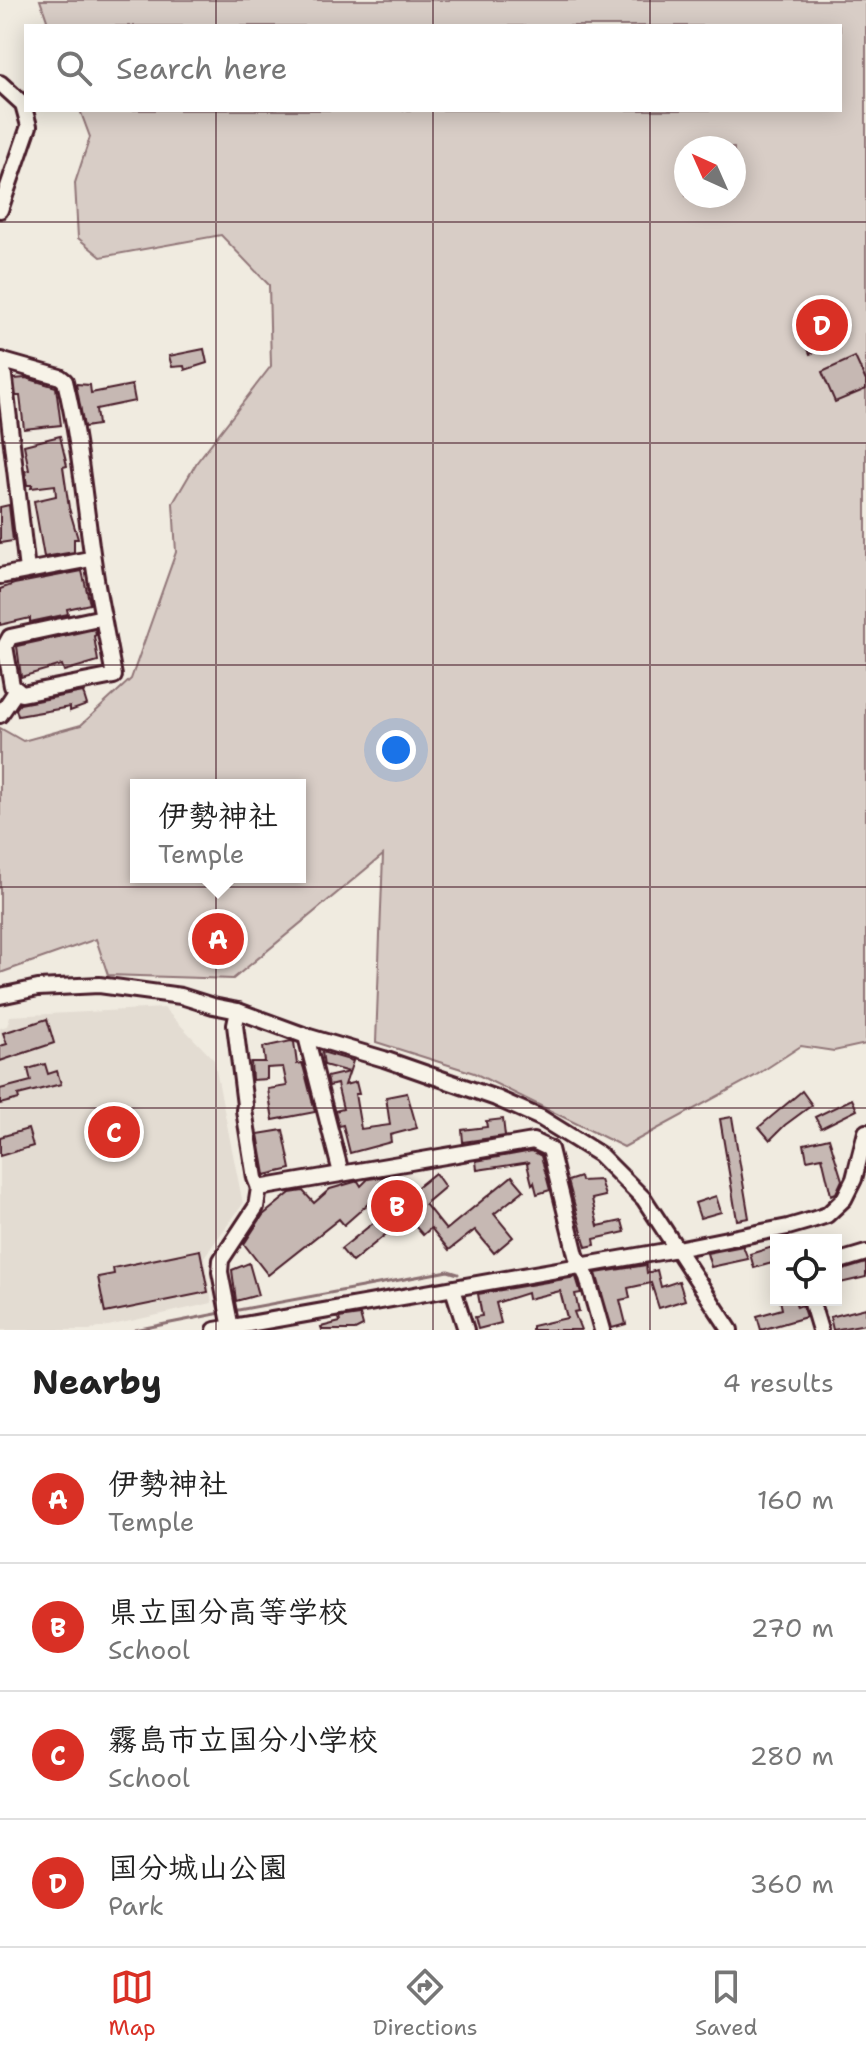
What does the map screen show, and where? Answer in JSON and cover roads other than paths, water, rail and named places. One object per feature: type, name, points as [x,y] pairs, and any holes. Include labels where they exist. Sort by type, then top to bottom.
[{"type":"street","points":[[0,83],[24,108]]},
{"type":"street","points":[[0,210],[29,126],[25,112]]},
{"type":"street","points":[[27,570],[1,360],[65,381],[81,468],[90,559],[103,617],[114,676],[22,694],[12,686],[5,646],[10,637],[103,617]]},
{"type":"street","points":[[0,576],[90,559]]},
{"type":"street","points":[[0,715],[17,690]]},
{"type":"street","points":[[0,996],[38,988],[99,985],[181,996],[238,1011],[496,1098],[572,1135],[599,1154],[644,1199],[730,1330]]},
{"type":"street","points":[[234,1326],[220,1272],[221,1260],[256,1207],[259,1188],[244,1110],[235,1025],[238,1011]]},
{"type":"street","points":[[306,1036],[341,1173]]},
{"type":"street","points":[[790,1234],[827,1215],[844,1199],[854,1179],[866,1132]]},
{"type":"street","points":[[259,1188],[533,1141],[550,1149],[576,1255],[602,1330]]},
{"type":"street","points":[[215,1330],[677,1249],[770,1237]]},
{"type":"street","points":[[842,1260],[866,1253]]},
{"type":"street","points":[[453,1289],[466,1330]]},
{"type":"street","points":[[813,1306],[820,1330]]},
{"type":"waterway","points":[[233,1311],[448,1271],[458,1274]]},
{"type":"waterway","points":[[464,1297],[470,1320]]},
{"type":"waterway","points":[[135,1330],[221,1313]]},
{"type":"place","name":"国分城山公園","points":[[822,325]]},
{"type":"place","name":"伊勢神社","points":[[218,939]]},
{"type":"place","name":"霧島市立国分小学校","points":[[114,1132]]},
{"type":"place","name":"県立国分高等学校","points":[[397,1206]]}]
